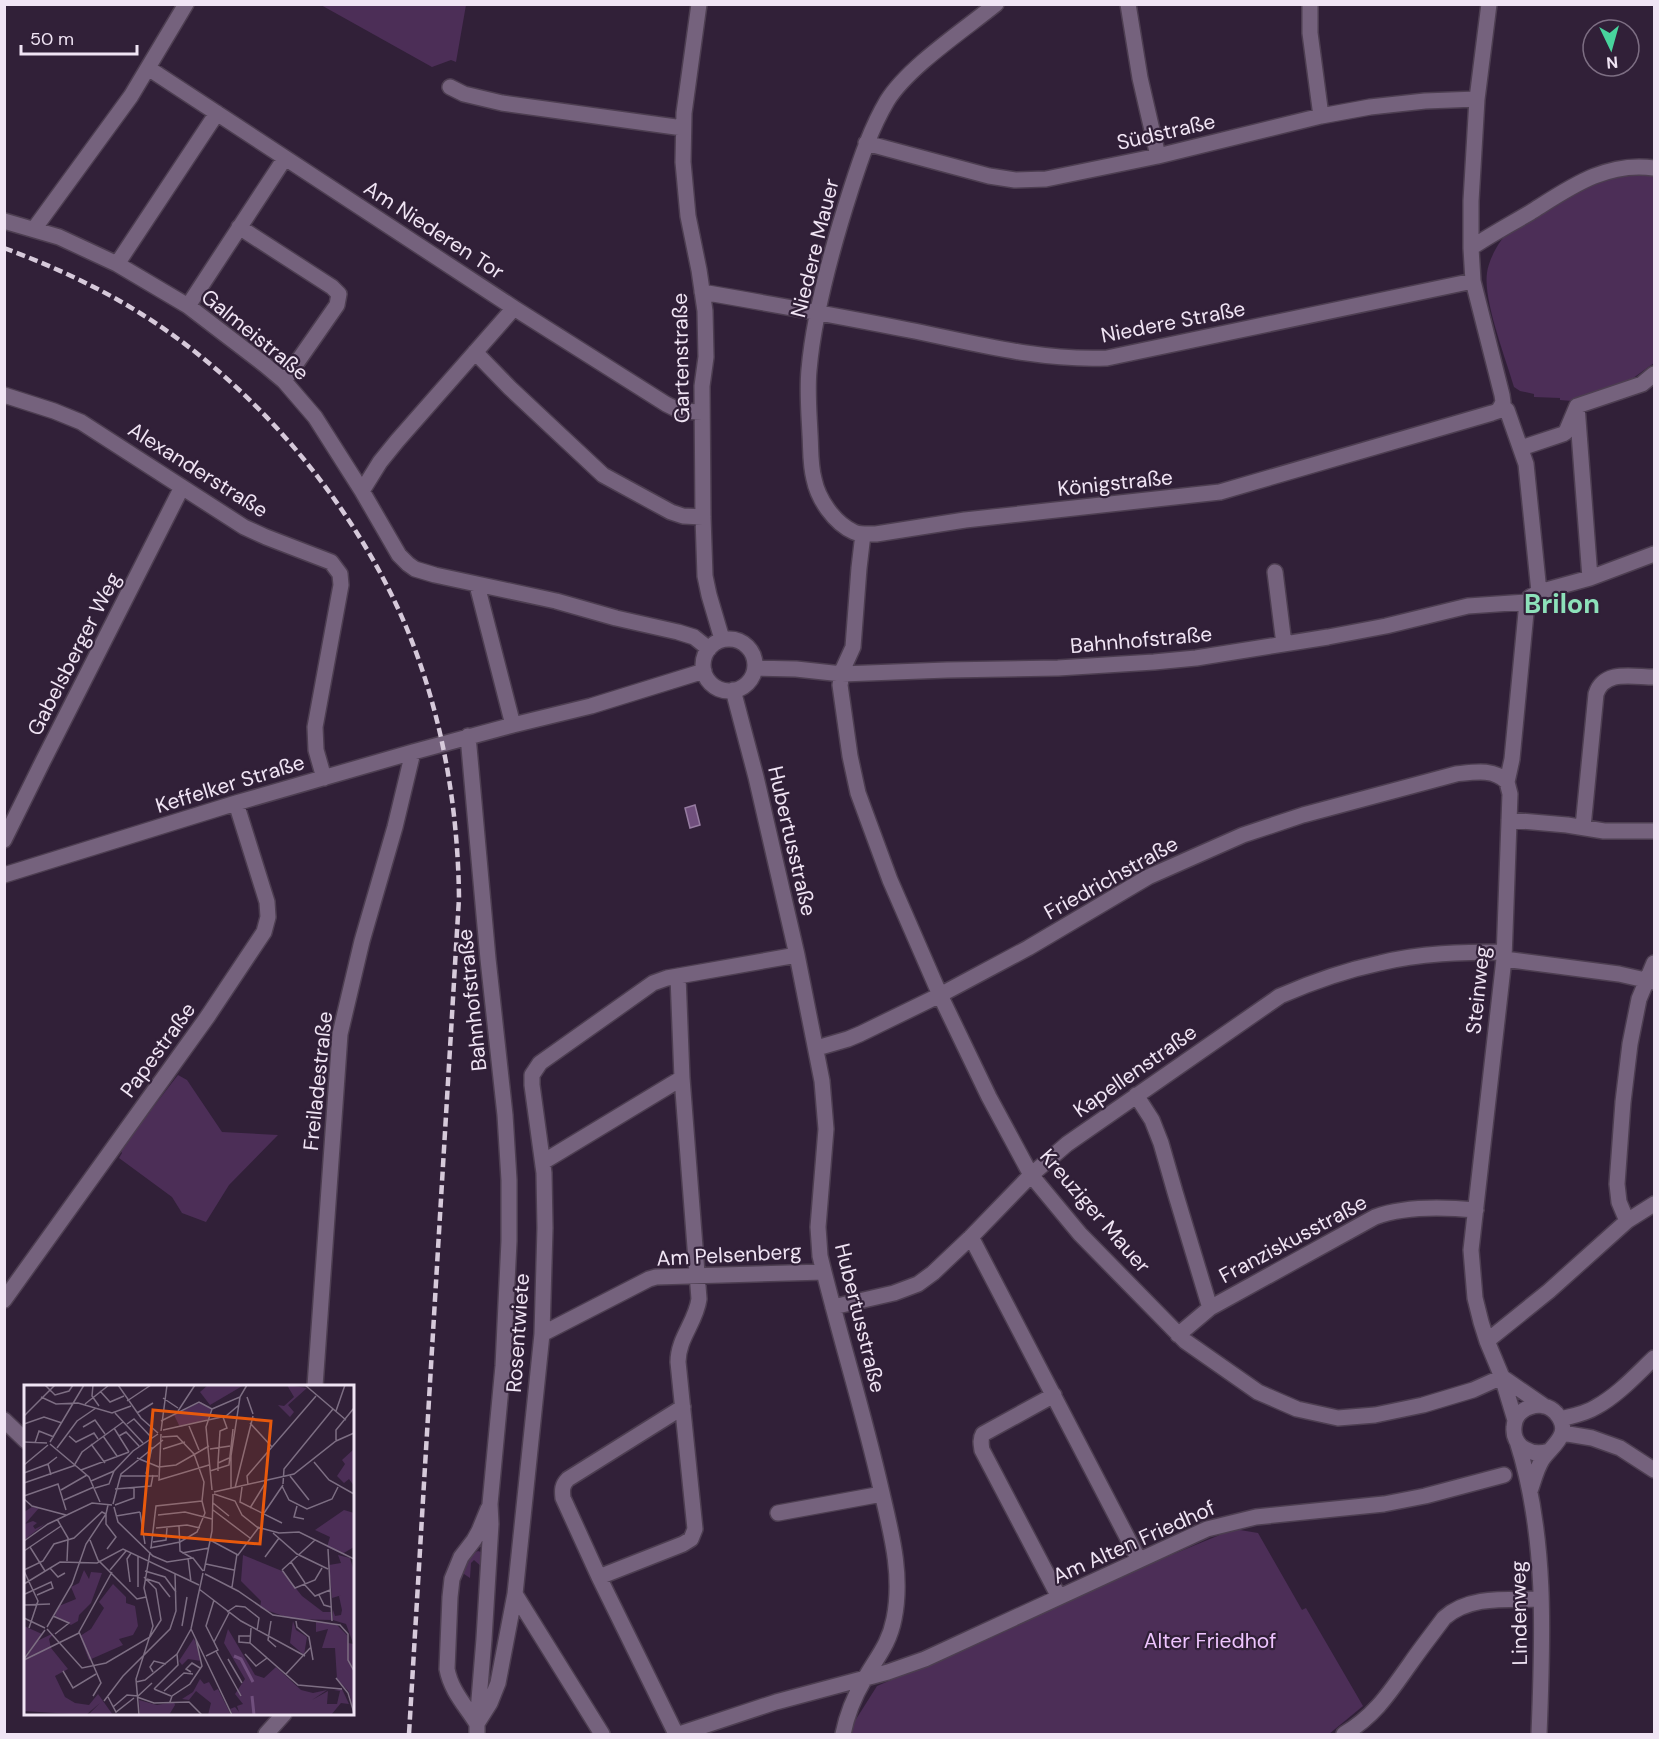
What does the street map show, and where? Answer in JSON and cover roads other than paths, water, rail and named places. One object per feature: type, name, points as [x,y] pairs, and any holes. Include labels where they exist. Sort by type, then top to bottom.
[{"type":"street","points":[[34,229],[132,96],[186,4]]},
{"type":"street","name":"Gartenstraße","points":[[699,4],[683,128],[683,162],[686,206],[705,311],[706,357],[702,381],[702,412],[706,586],[722,639]]},
{"type":"street","name":"Niedere Mauer","points":[[864,534],[848,529],[834,517],[825,506],[813,477],[808,381],[810,361],[819,311],[840,223],[867,143],[894,91],[923,62],[996,4]]},
{"type":"street","points":[[1128,4],[1140,78],[1158,156]]},
{"type":"street","points":[[1310,4],[1310,33],[1321,116]]},
{"type":"street","points":[[1489,4],[1477,99],[1471,201],[1473,281],[1502,395],[1501,406],[1507,410],[1526,464],[1539,592]]},
{"type":"street","name":"Am Niederen Tor","points":[[148,68],[514,308],[674,408],[702,412]]},
{"type":"street","points":[[450,87],[464,94],[502,103],[683,128]]},
{"type":"street","name":"Südstraße","points":[[867,143],[969,172],[1015,180],[1046,179],[1158,156],[1321,116],[1414,102],[1477,99]]},
{"type":"street","points":[[117,264],[217,113]]},
{"type":"street","points":[[188,306],[285,159]]},
{"type":"street","points":[[1471,249],[1495,232],[1590,177],[1620,168],[1642,166],[1654,168]]},
{"type":"street","name":"Galmeistraße","points":[[4,221],[59,237],[117,264],[188,306],[284,381],[315,417],[362,491],[390,542],[408,564],[421,571],[689,635],[708,649]]},
{"type":"street","points":[[239,227],[332,287],[339,294],[337,305],[284,381]]},
{"type":"street","name":"Niedere Straße","points":[[702,292],[819,311],[1021,353],[1048,357],[1106,358],[1473,281]]},
{"type":"street","points":[[362,491],[392,446],[514,308]]},
{"type":"street","points":[[475,352],[603,475],[679,515],[703,517]]},
{"type":"street","points":[[1521,448],[1566,432],[1577,405],[1642,384],[1654,374]]},
{"type":"street","name":"Alexanderstraße","points":[[6,398],[54,411],[81,422],[250,530],[331,562],[340,574],[340,594],[314,734],[324,778]]},
{"type":"street","points":[[1577,405],[1590,578]]},
{"type":"street","name":"Königstraße","points":[[864,534],[965,520],[1220,492],[1492,413],[1498,411],[1501,406]]},
{"type":"street","name":"Gabelsberger Weg","points":[[4,840],[182,487]]},
{"type":"street","points":[[842,674],[853,647],[864,534]]},
{"type":"street","points":[[1527,602],[1539,592],[1590,578],[1654,554]]},
{"type":"street","points":[[1275,572],[1284,644]]},
{"type":"street","points":[[477,585],[513,725]]},
{"type":"street","name":"Bahnhofstraße","points":[[755,668],[796,669],[842,674],[1058,668],[1143,663],[1196,658],[1284,644],[1386,626],[1468,606],[1527,602]]},
{"type":"street","name":"Steinweg","points":[[1515,1420],[1502,1377],[1487,1341],[1475,1298],[1471,1250],[1504,956],[1510,794],[1507,782],[1512,759],[1527,602]]},
{"type":"street","points":[[722,639],[734,639],[744,643],[752,651],[754,657],[754,674],[748,683],[738,689],[722,690],[713,685],[704,671],[704,657],[708,649],[722,639]]},
{"type":"street","points":[[468,736],[591,706],[704,671]]},
{"type":"street","name":"Kreuziger Mauer","points":[[842,674],[841,696],[848,748],[858,794],[890,880],[940,995],[989,1097],[1031,1175],[1080,1233],[1178,1335],[1194,1348],[1258,1392],[1297,1409],[1338,1418],[1396,1412],[1473,1390],[1502,1377]]},
{"type":"street","points":[[1583,827],[1598,687],[1605,679],[1615,676],[1654,677]]},
{"type":"street","name":"Hubertusstraße","points":[[733,690],[756,777],[817,1048],[826,1129],[818,1227],[820,1256],[894,1547],[897,1594],[894,1618],[879,1658],[865,1677],[851,1706],[843,1734]]},
{"type":"street","name":"Keffelker Straße","points":[[4,875],[236,803],[468,736]]},
{"type":"street","name":"Bahnhofstraße","points":[[468,736],[505,1116],[509,1180],[509,1241],[503,1366],[477,1723]]},
{"type":"street","name":"Freiladestraße","points":[[315,1385],[340,1034],[413,752]]},
{"type":"street","name":"Friedrichstraße","points":[[817,1048],[854,1037],[940,995],[1028,948],[1148,877],[1243,835],[1303,815],[1456,774],[1492,772],[1503,777],[1507,782]]},
{"type":"street","name":"Papestraße","points":[[4,1300],[208,1016],[264,932],[268,917],[267,902],[236,803]]},
{"type":"street","points":[[1509,820],[1620,832],[1654,831]]},
{"type":"street","name":"Kapellenstraße","points":[[833,1307],[894,1293],[918,1284],[970,1239],[1031,1175],[1067,1144],[1271,1001],[1290,991],[1382,962],[1456,953],[1504,956],[1651,981]]},
{"type":"street","points":[[599,1577],[683,1544],[691,1539],[695,1529],[678,1355],[698,1306],[698,1275],[682,1078],[678,976],[797,955]]},
{"type":"street","points":[[1627,1221],[1619,1202],[1617,1185],[1623,1102],[1636,1009],[1651,981],[1654,963]]},
{"type":"street","name":"Rosentwiete","points":[[477,1723],[490,1703],[498,1683],[515,1594],[542,1334],[545,1228],[543,1162],[532,1075],[540,1064],[646,987],[660,980],[678,976]]},
{"type":"street","points":[[543,1162],[682,1078]]},
{"type":"street","points":[[1136,1095],[1159,1135],[1210,1308]]},
{"type":"street","points":[[1487,1341],[1549,1291],[1627,1221],[1654,1204]]},
{"type":"street","name":"Franziskusstraße","points":[[1178,1335],[1210,1308],[1384,1213],[1433,1209],[1476,1210]]},
{"type":"street","points":[[970,1239],[1139,1560]]},
{"type":"street","name":"Am Pelsenberg","points":[[542,1334],[650,1279],[663,1276],[824,1272]]},
{"type":"street","points":[[1530,1491],[1536,1472],[1548,1451],[1557,1443],[1561,1426],[1596,1408],[1615,1394],[1654,1358]]},
{"type":"street","points":[[1502,1377],[1551,1409],[1561,1426],[1620,1448],[1654,1470]]},
{"type":"street","points":[[1054,1395],[983,1434],[981,1444],[982,1450],[1059,1597]]},
{"type":"street","points":[[1544,1406],[1530,1406],[1524,1409],[1515,1420],[1514,1434],[1516,1441],[1525,1450],[1543,1453],[1548,1451]]},
{"type":"street","points":[[678,1734],[599,1577],[563,1498],[562,1487],[568,1479],[683,1407]]},
{"type":"street","points":[[4,1420],[24,1439]]},
{"type":"street","name":"Lindenweg","points":[[1516,1441],[1530,1491],[1537,1538],[1542,1659],[1539,1734]]},
{"type":"street","name":"Am Alten Friedhof","points":[[678,1734],[776,1701],[925,1659],[1207,1529],[1256,1516],[1384,1504],[1425,1496],[1503,1475]]},
{"type":"street","points":[[777,1513],[882,1494]]},
{"type":"street","name":"Bahnhofstraße","points":[[477,1723],[453,1688],[447,1669],[450,1597],[455,1570],[461,1557],[474,1540],[491,1510]]},
{"type":"street","points":[[515,1594],[602,1734]]},
{"type":"street","points":[[1344,1734],[1358,1726],[1385,1700],[1444,1618],[1455,1610],[1483,1600],[1541,1599]]},
{"type":"street","points":[[266,1734],[283,1715]]},
{"type":"street","points":[[278,1734],[284,1715]]},
{"type":"railway","points":[[4,248],[75,278],[143,315],[185,344],[263,413],[331,494],[386,583],[419,661],[439,727],[455,829],[459,898],[409,1734]]},
{"type":"district","name":"Brilon","points":[[1562,604]]},
{"type":"park label","name":"Alter Friedhof","points":[[1210,1641]]}]
